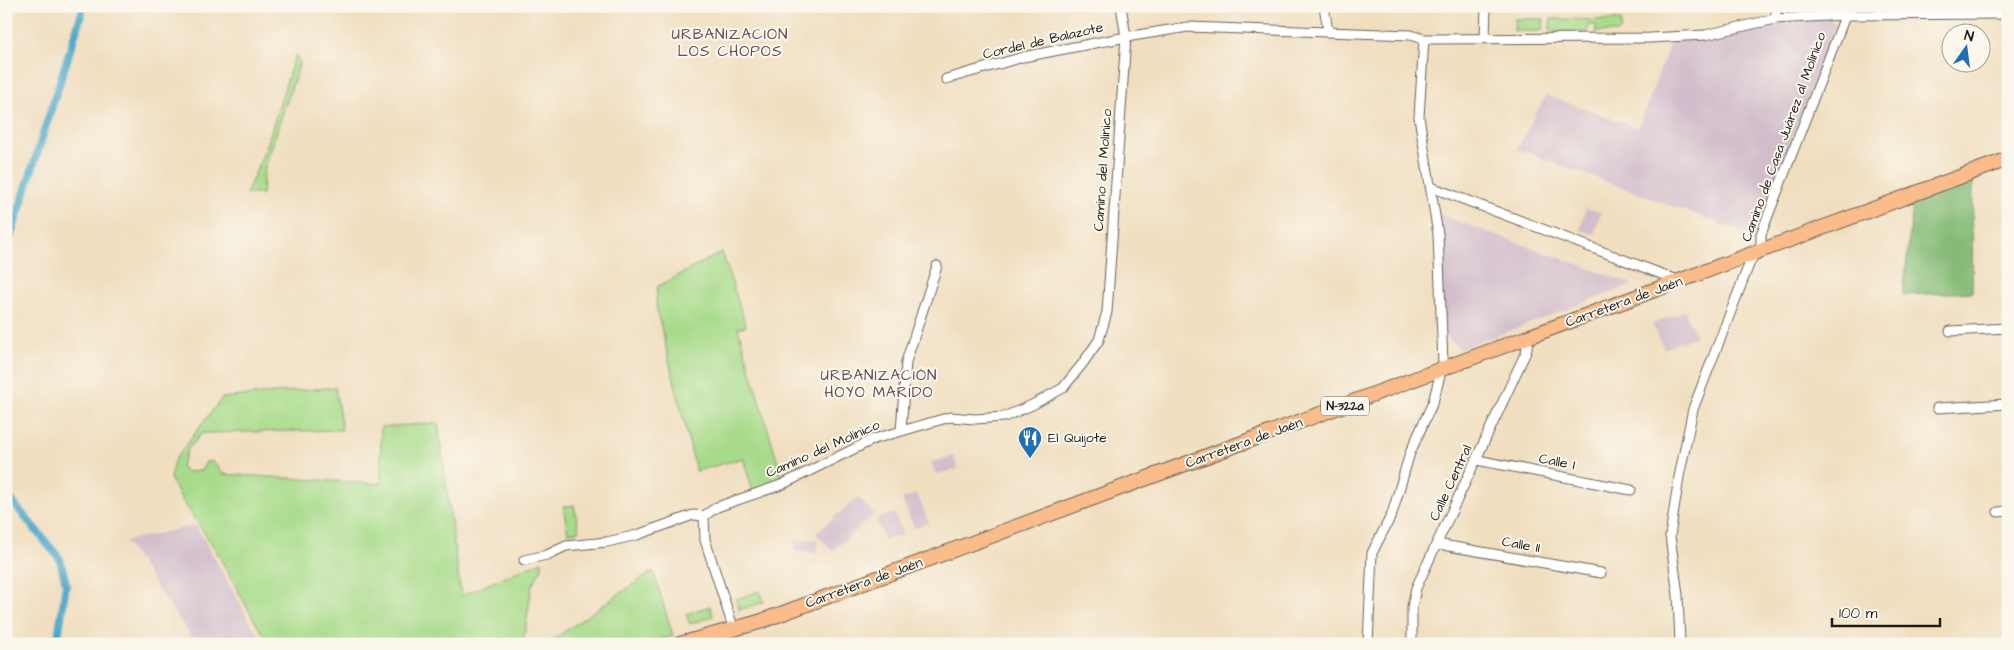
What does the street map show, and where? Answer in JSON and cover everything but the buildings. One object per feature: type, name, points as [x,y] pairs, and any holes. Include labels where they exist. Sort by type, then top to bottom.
[{"type":"highway","name":"Carretera de Jaén","points":[[680,644],[734,630],[1442,370],[1528,336],[1680,281],[1759,248],[1806,234],[2008,159]]},
{"type":"street","name":"Camino del Molinico","points":[[704,516],[717,507],[780,485],[874,439],[950,417],[975,420],[1004,417],[1032,406],[1063,388],[1099,340],[1107,312],[1126,37],[1121,6]]},
{"type":"street","points":[[1324,6],[1328,31]]},
{"type":"street","points":[[1485,38],[1486,6]]},
{"type":"street","points":[[1775,19],[1777,6]]},
{"type":"street","name":"Camino de Casa Juárez al Molinico","points":[[1680,644],[1678,595],[1670,536],[1693,409],[1750,262],[1759,248],[1761,234],[1849,6]]},
{"type":"street","name":"Cordel de Balazote","points":[[946,79],[1023,57],[1188,27],[1411,35],[1424,39],[1650,38],[1706,35],[1775,19],[1907,11],[2008,14]]},
{"type":"street","points":[[1368,644],[1372,552],[1392,514],[1410,453],[1433,402],[1442,370],[1441,282],[1431,187],[1419,117],[1424,39]]},
{"type":"street","points":[[1431,187],[1680,281]]},
{"type":"street","points":[[901,431],[906,362],[937,266]]},
{"type":"street","points":[[1950,331],[2008,328]]},
{"type":"street","name":"Calle Central","points":[[1412,644],[1412,607],[1416,588],[1526,352],[1528,336]]},
{"type":"street","points":[[1937,408],[2008,404]]},
{"type":"street","name":"Calle I","points":[[1477,460],[1631,490]]},
{"type":"street","points":[[1998,512],[2008,511]]},
{"type":"street","points":[[524,560],[547,555],[566,546],[607,542],[638,535],[693,515],[704,516],[705,540],[734,630]]},
{"type":"street","name":"Calle II","points":[[1437,544],[1601,574]]},
{"type":"shaded area","points":[[1829,20],[1836,24],[1754,236],[1517,149],[1546,95],[1638,128],[1671,41],[1706,38],[1780,23]]},
{"type":"shaded area","points":[[1586,208],[1601,212],[1594,234],[1580,230]]},
{"type":"shaded area","points":[[1437,214],[1632,285],[1461,349],[1445,336]]},
{"type":"shaded area","points":[[1685,311],[1696,336],[1664,349],[1652,324]]},
{"type":"shaded area","points":[[954,456],[958,469],[936,474],[931,462]]},
{"type":"shaded area","points":[[917,494],[929,523],[914,528],[902,499]]},
{"type":"shaded area","points":[[858,497],[874,514],[832,551],[816,533]]},
{"type":"shaded area","points":[[895,513],[903,535],[884,540],[876,519]]},
{"type":"shaded area","points":[[196,525],[253,627],[266,644],[196,644],[125,541]]},
{"type":"shaded area","points":[[817,539],[817,552],[795,552],[795,540]]},
{"type":"green space","points":[[1515,19],[1544,19],[1543,29],[1540,31],[1514,31]]},
{"type":"green space","points":[[1551,19],[1621,20],[1621,29],[1619,32],[1596,32],[1596,25],[1588,25],[1588,32],[1554,32],[1550,29]]},
{"type":"green space","points":[[295,55],[300,62],[264,170],[262,194],[246,194],[266,148]]},
{"type":"green space","points":[[1973,181],[1972,292],[1903,295],[1913,204]]},
{"type":"green space","points":[[722,252],[746,326],[738,328],[783,480],[753,492],[743,458],[696,471],[656,306],[657,287]]},
{"type":"green space","points":[[335,387],[342,430],[202,433],[187,451],[181,467],[187,472],[201,471],[206,462],[209,461],[216,465],[223,474],[381,484],[381,427],[438,423],[461,596],[542,561],[542,568],[532,585],[523,644],[271,644],[257,625],[214,547],[182,500],[170,478],[174,461],[222,398]]},
{"type":"green space","points":[[574,505],[579,531],[568,533],[563,507]]},
{"type":"green space","points":[[653,571],[673,636],[643,644],[546,644]]},
{"type":"green space","points":[[760,591],[764,602],[739,610],[736,599]]},
{"type":"green space","points":[[710,606],[713,616],[690,624],[686,614]]},
{"type":"waterway","points":[[6,251],[84,6]]},
{"type":"waterway","points":[[6,494],[60,559],[66,584],[57,644]]},
{"type":"place","name":"El Quijote","points":[[1030,459]]},
{"type":"district","name":"URBANIZACIÓN LOS CHOPOS","points":[[730,42]]},
{"type":"district","name":"URBANIZACIÓN HOYO MARIDO","points":[[879,384]]}]
